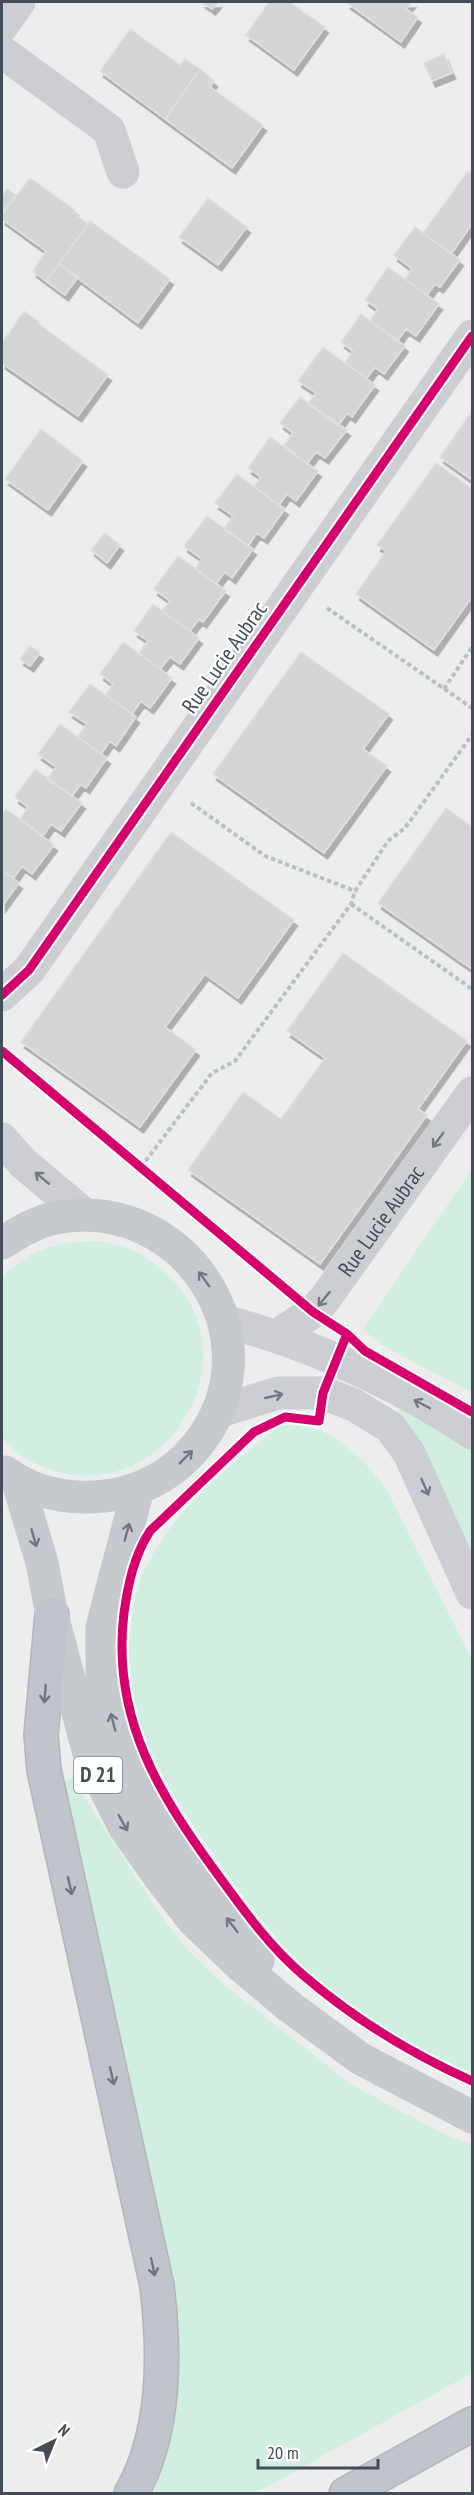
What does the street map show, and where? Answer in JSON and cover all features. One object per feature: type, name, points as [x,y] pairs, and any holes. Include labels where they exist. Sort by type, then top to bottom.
[{"type":"highway","points":[[52,1615],[41,1735],[44,1770],[152,2263],[162,2334],[157,2421],[147,2455],[131,2493]]},
{"type":"highway","points":[[346,2493],[472,2424]]},
{"type":"main road","points":[[2,1243],[23,1229],[53,1218],[85,1215],[122,1219],[157,1233],[187,1256],[209,1286],[224,1321],[228,1351],[226,1382],[218,1412],[204,1437],[185,1459],[163,1476],[138,1489],[96,1498],[55,1495],[10,1475]]},
{"type":"main road","points":[[224,1321],[276,1336],[338,1361],[372,1377],[472,1433]]},
{"type":"main road","points":[[218,1412],[278,1393],[323,1394],[354,1405],[390,1427],[410,1453],[472,1593]]},
{"type":"main road","name":"D 21","points":[[10,1475],[42,1563],[52,1615],[91,1761],[125,1828],[158,1875],[193,1920],[240,1965],[290,2007],[361,2059],[472,2117]]},
{"type":"main road","name":"D 21","points":[[138,1489],[102,1627],[102,1681],[122,1755],[158,1823],[290,2007]]},
{"type":"street","points":[[2,26],[19,2]]},
{"type":"street","points":[[2,52],[109,130],[123,172]]},
{"type":"street","name":"Rue Lucie Aubrac","points":[[2,995],[29,970],[41,954],[472,336]]},
{"type":"street","name":"Rue Lucie Aubrac","points":[[276,1336],[313,1311],[324,1300],[472,1093]]},
{"type":"street","points":[[2,1139],[23,1163],[85,1215]]},
{"type":"path","points":[[321,604],[472,708]]},
{"type":"path","points":[[444,689],[472,646]]},
{"type":"path","points":[[141,1167],[212,1072],[235,1060],[351,904],[355,891],[388,841],[405,828],[472,735]]},
{"type":"path","points":[[194,794],[188,801],[265,856],[355,891]]},
{"type":"path","points":[[351,904],[472,989]]},
{"type":"path","points":[[133,1160],[150,1175]]},
{"type":"green space","points":[[472,1169],[472,1392],[384,1347],[363,1329]]},
{"type":"green space","points":[[98,1241],[137,1252],[180,1289],[200,1331],[201,1376],[186,1417],[157,1450],[118,1471],[72,1475],[22,1456],[2,1437],[2,1277],[25,1259],[46,1248],[69,1243]]},
{"type":"green space","points":[[404,1410],[472,1450],[472,1557],[397,1412]]},
{"type":"green space","points":[[282,1425],[300,1425],[321,1430],[342,1443],[379,1479],[386,1488],[472,1660],[472,2073],[405,2039],[362,2013],[322,1983],[292,1955],[248,1902],[181,1807],[151,1751],[140,1721],[132,1691],[129,1659],[131,1625],[138,1586],[151,1558],[165,1536],[200,1494],[241,1457]]},
{"type":"green space","points":[[72,1778],[159,1913],[189,1951],[222,1983],[352,2085],[440,2132],[472,2145],[472,2373],[256,2493],[154,2493],[170,2426],[171,2289],[134,2097],[63,1783]]},
{"type":"building","points":[[202,2],[218,2],[212,9]]},
{"type":"building","points":[[269,2],[289,2],[325,27],[294,70],[246,35]]},
{"type":"building","points":[[348,2],[412,2],[406,9],[418,17],[401,42]]},
{"type":"building","points":[[130,29],[180,65],[185,59],[200,69],[165,119],[100,71]]},
{"type":"building","points":[[444,54],[452,73],[432,81],[424,63]]},
{"type":"building","points":[[200,69],[214,81],[210,87],[263,125],[232,168],[165,119]]},
{"type":"building","points":[[468,171],[472,174],[472,224],[451,254],[423,233]]},
{"type":"building","points":[[30,178],[75,210],[73,213],[88,224],[46,281],[33,271],[46,251],[2,219],[2,215]]},
{"type":"building","points":[[7,189],[16,195],[5,210],[2,208],[2,196]]},
{"type":"building","points":[[208,198],[247,227],[218,265],[179,237]]},
{"type":"building","points":[[90,221],[170,279],[138,323],[59,264]]},
{"type":"building","points":[[415,227],[460,260],[440,287],[435,284],[427,295],[405,279],[412,269],[394,255]]},
{"type":"building","points":[[59,264],[78,277],[65,295],[46,281]]},
{"type":"building","points":[[388,267],[439,304],[416,336],[406,329],[397,341],[370,321],[378,309],[365,300]]},
{"type":"building","points":[[24,311],[108,375],[78,416],[2,363],[2,343]]},
{"type":"building","points":[[361,314],[405,346],[384,374],[375,367],[367,378],[345,363],[353,351],[341,342]]},
{"type":"building","points":[[323,347],[375,385],[352,417],[347,413],[338,426],[308,404],[316,393],[298,381]]},
{"type":"building","points":[[300,397],[347,430],[325,458],[316,452],[307,464],[284,445],[293,433],[280,423]]},
{"type":"building","points":[[472,411],[472,480],[440,457]]},
{"type":"building","points":[[41,429],[83,461],[48,510],[5,479]]},
{"type":"building","points":[[270,437],[318,471],[296,501],[287,494],[279,505],[254,487],[261,477],[248,468]]},
{"type":"building","points":[[436,463],[472,489],[472,597],[434,650],[356,594],[386,551],[377,545]]},
{"type":"building","points":[[237,474],[285,509],[264,538],[257,533],[248,546],[224,529],[233,516],[215,503]]},
{"type":"building","points":[[207,516],[253,549],[232,578],[225,572],[216,584],[195,569],[202,559],[184,546]]},
{"type":"building","points":[[105,533],[120,545],[107,563],[91,550]]},
{"type":"building","points":[[178,556],[226,591],[203,622],[199,619],[190,631],[162,611],[170,601],[154,589]]},
{"type":"building","points":[[153,604],[199,638],[180,664],[170,657],[160,669],[139,653],[148,641],[134,631]]},
{"type":"building","points":[[123,642],[172,678],[150,708],[141,701],[132,714],[106,695],[113,684],[100,674]]},
{"type":"building","points":[[30,646],[40,653],[30,666],[20,659]]},
{"type":"building","points":[[301,652],[389,714],[363,749],[387,766],[324,853],[213,774]]},
{"type":"building","points":[[90,684],[136,717],[116,746],[110,741],[101,754],[77,737],[87,724],[69,712]]},
{"type":"building","points":[[60,724],[107,758],[86,788],[81,784],[72,796],[47,779],[56,767],[38,754]]},
{"type":"building","points":[[35,769],[82,803],[61,831],[51,824],[43,836],[20,819],[28,807],[15,797]]},
{"type":"building","points":[[446,808],[472,827],[472,969],[378,903]]},
{"type":"building","points":[[6,809],[54,845],[32,874],[22,866],[13,879],[2,870],[2,815]]},
{"type":"building","points":[[171,832],[294,920],[238,998],[205,974],[165,1027],[196,1050],[140,1127],[21,1042]]},
{"type":"building","points":[[2,870],[19,883],[2,906]]},
{"type":"building","points":[[343,953],[467,1041],[418,1109],[427,1115],[320,1264],[188,1170],[243,1092],[281,1119],[325,1058],[287,1031]]},
{"type":"cycle path","points":[[2,995],[29,970],[472,336]]},
{"type":"cycle path","points":[[2,1051],[313,1312],[347,1334],[365,1351],[472,1412]]},
{"type":"cycle path","points":[[347,1334],[323,1393],[319,1421],[285,1417],[254,1432],[150,1531],[136,1560],[124,1613],[122,1651],[125,1688],[133,1722],[160,1786],[199,1848],[269,1941],[303,1975],[363,2021],[427,2059],[472,2081]]}]
